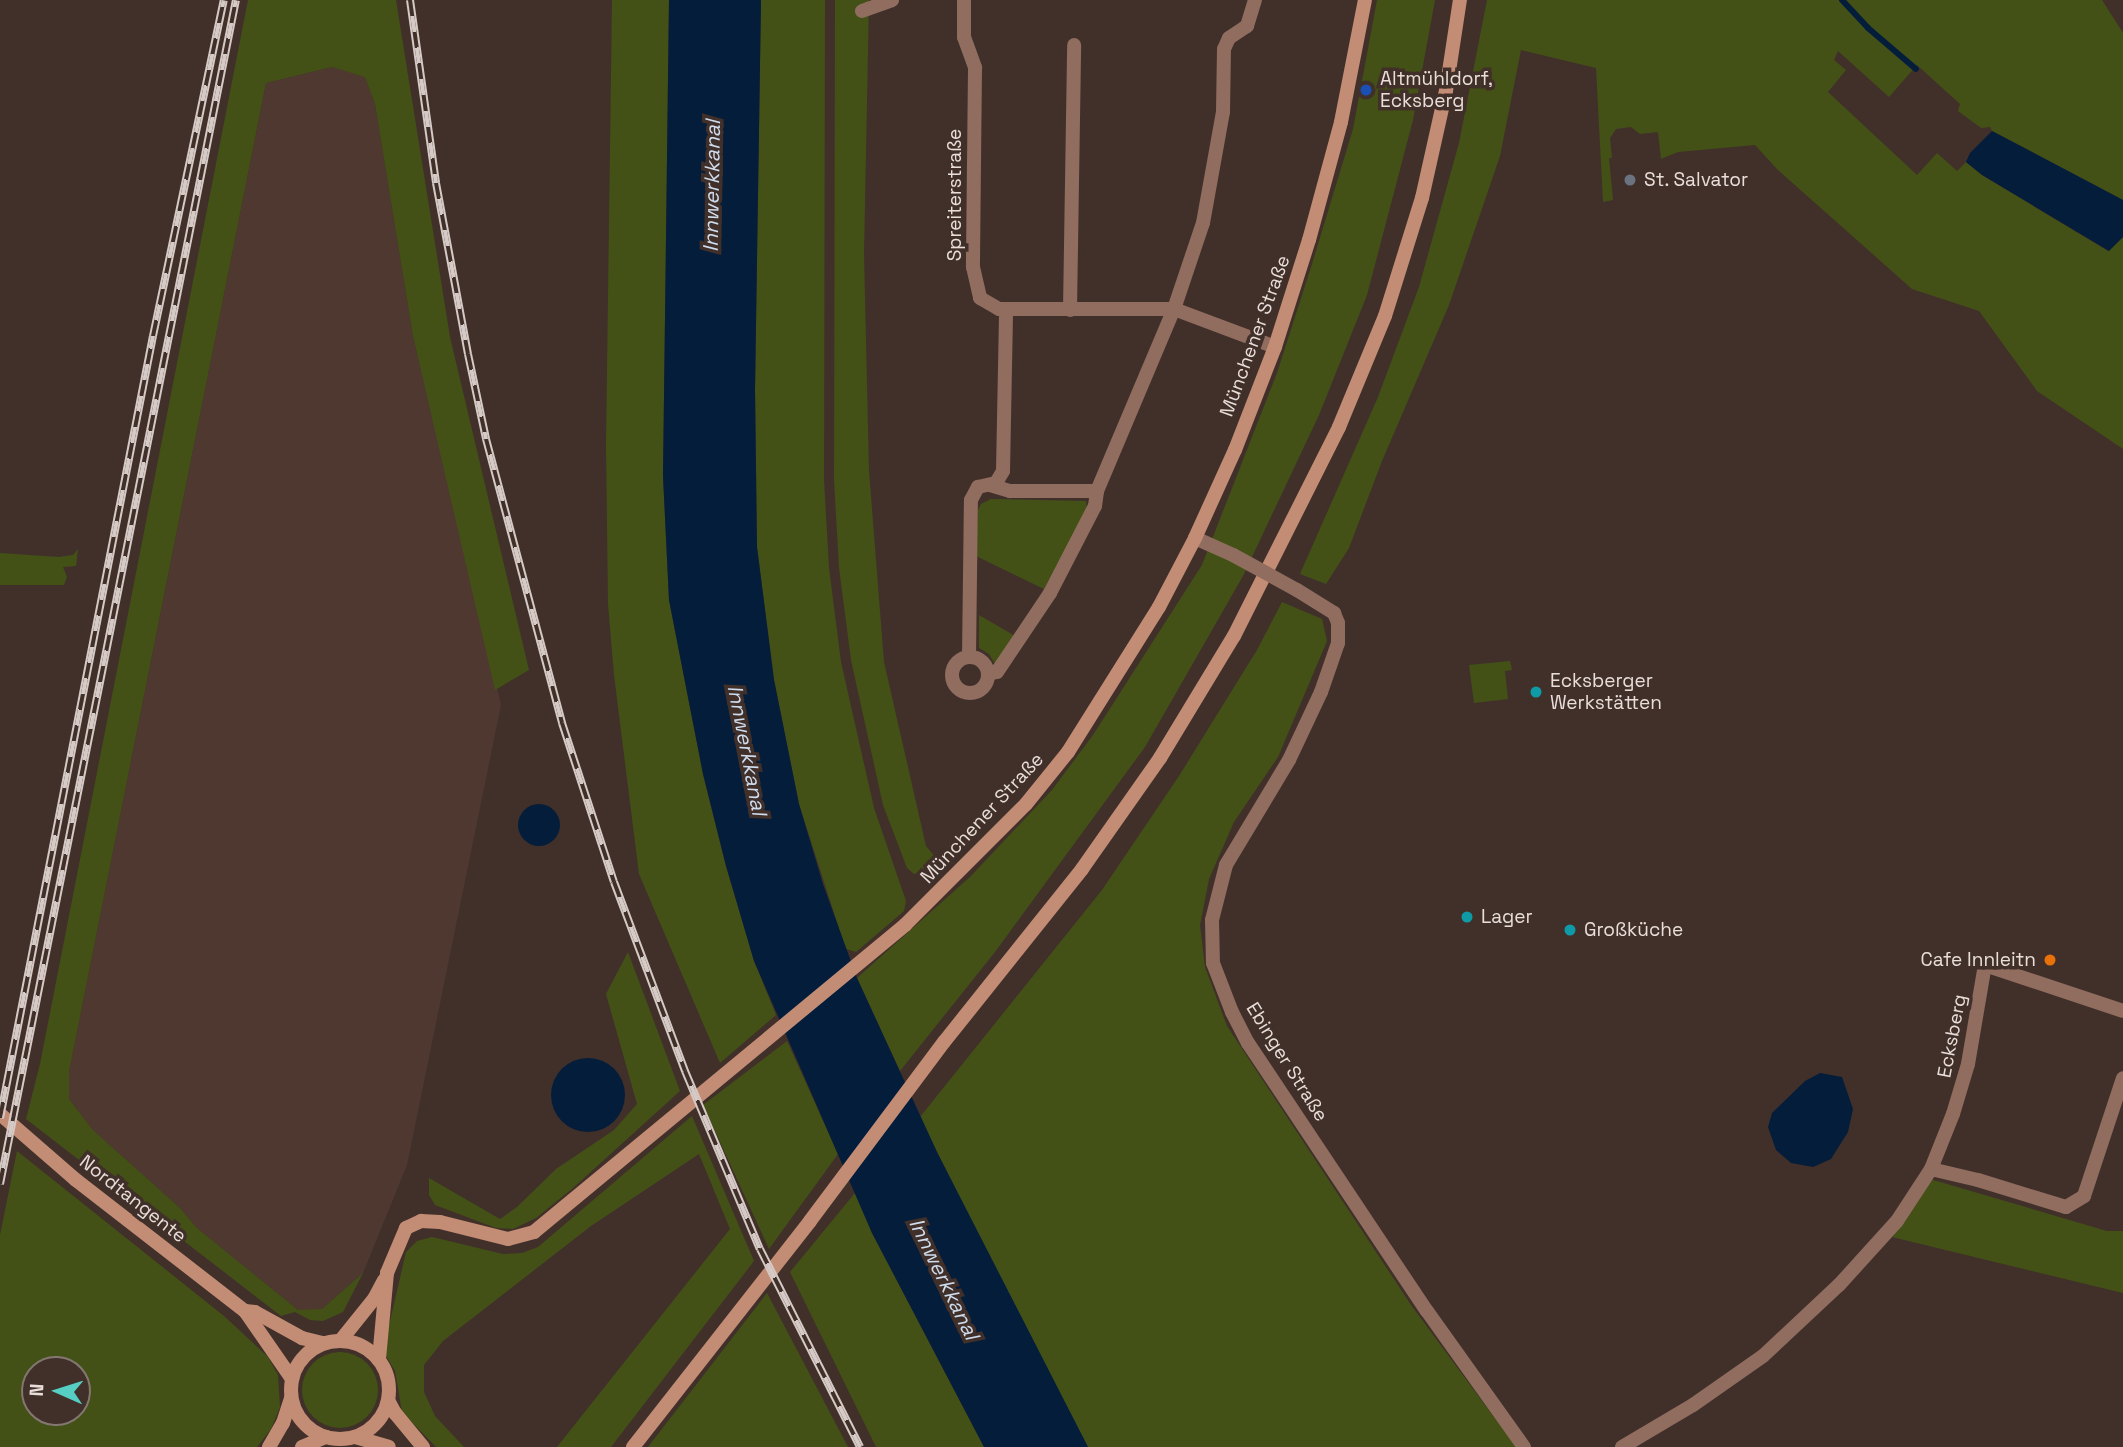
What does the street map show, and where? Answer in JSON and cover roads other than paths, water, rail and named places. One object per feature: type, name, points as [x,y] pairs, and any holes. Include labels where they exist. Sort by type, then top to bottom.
[{"type":"main road","name":"Münchener Straße","points":[[341,1340],[374,1299],[406,1228],[421,1221],[450,1224],[496,1238],[522,1238],[534,1232],[905,925],[1018,812],[1068,752],[1160,607],[1195,538],[1275,347],[1309,240],[1334,148],[1366,0]]},
{"type":"main road","points":[[633,1447],[810,1221],[944,1042],[1082,869],[1160,758],[1234,636],[1339,427],[1389,303],[1422,198],[1446,91],[1461,0]]},
{"type":"main road","name":"Nordtangente","points":[[0,1114],[76,1180],[245,1311],[292,1379]]},
{"type":"main road","name":"Münchener Straße","points":[[379,1359],[387,1273]]},
{"type":"main road","name":"Nordtangente","points":[[245,1311],[255,1312],[302,1338],[322,1343]]},
{"type":"main road","points":[[269,1447],[283,1423],[291,1398],[292,1379],[302,1357],[322,1343],[341,1340],[362,1345],[379,1359],[388,1378],[388,1400],[377,1423],[355,1437]]},
{"type":"main road","points":[[291,1398],[303,1423],[326,1437]]},
{"type":"main road","points":[[388,1400],[395,1413],[424,1447]]},
{"type":"main road","points":[[302,1447],[326,1437],[355,1437],[388,1447]]},
{"type":"street","points":[[862,11],[892,0]]},
{"type":"street","name":"Spreiterstraße","points":[[964,0],[964,37],[975,68],[975,281],[980,298],[1006,310]]},
{"type":"street","points":[[988,674],[997,672],[1050,593],[1095,506],[1097,491],[1174,309],[1203,223],[1214,167],[1223,112],[1224,49],[1229,38],[1247,26],[1255,0]]},
{"type":"street","points":[[1070,310],[1074,45]]},
{"type":"street","points":[[969,657],[971,500],[978,487],[1001,479],[1003,471],[1006,310],[1174,309],[1275,347]]},
{"type":"street","points":[[990,485],[1010,491],[1097,491]]},
{"type":"street","name":"Ebinger Straße","points":[[1195,538],[1233,555],[1297,590],[1334,613],[1338,623],[1338,643],[1321,692],[1289,760],[1226,865],[1212,920],[1213,962],[1232,1012],[1248,1043],[1427,1311],[1524,1447]]},
{"type":"street","points":[[969,657],[984,664],[988,674],[985,686],[975,692],[958,689],[952,679],[954,667],[969,657]]},
{"type":"street","name":"Ecksberg","points":[[1931,1169],[1965,1073],[1985,965],[2123,1010]]},
{"type":"street","points":[[1622,1447],[1693,1405],[1763,1356],[1839,1284],[1889,1230],[1931,1169],[1965,1176],[2066,1207],[2084,1196],[2123,1078]]},
{"type":"water","name":"Innwerkkanal","points":[[669,0],[761,0],[755,390],[757,547],[774,680],[799,804],[823,884],[857,978],[937,1152],[1088,1447],[984,1447],[872,1233],[754,961],[726,866],[703,774],[669,600],[663,476]]},
{"type":"water","points":[[1992,131],[2123,200],[2123,237],[2109,251],[1982,175],[1966,162],[1970,153]]},
{"type":"water","points":[[539,804],[554,810],[560,825],[554,840],[539,846],[524,840],[518,825],[524,810]]},
{"type":"water","points":[[588,1058],[609,1064],[619,1074],[625,1095],[619,1116],[609,1126],[588,1132],[567,1126],[557,1116],[551,1095],[557,1074],[567,1064]]},
{"type":"water","points":[[1820,1073],[1842,1077],[1853,1109],[1848,1132],[1831,1159],[1813,1167],[1791,1163],[1776,1150],[1768,1127],[1772,1113],[1805,1081]]},
{"type":"waterway","points":[[1842,0],[1868,28],[1916,69]]},
{"type":"railway","points":[[0,1118],[153,336],[224,0]]},
{"type":"railway","points":[[0,1184],[236,0]]},
{"type":"railway","points":[[410,0],[436,183],[468,354],[486,439],[562,723],[614,882],[685,1071],[760,1249],[860,1447]]},
{"type":"place","name":"Altmühldorf, Ecksberg","points":[[1366,90]]},
{"type":"place","name":"St. Salvator","points":[[1630,180]]},
{"type":"place","name":"Ecksberger Werkstätten","points":[[1536,692]]},
{"type":"place","name":"Lager","points":[[1467,917]]},
{"type":"place","name":"Großküche","points":[[1570,930]]},
{"type":"place","name":"Cafe Innleitn","points":[[2050,960]]}]
